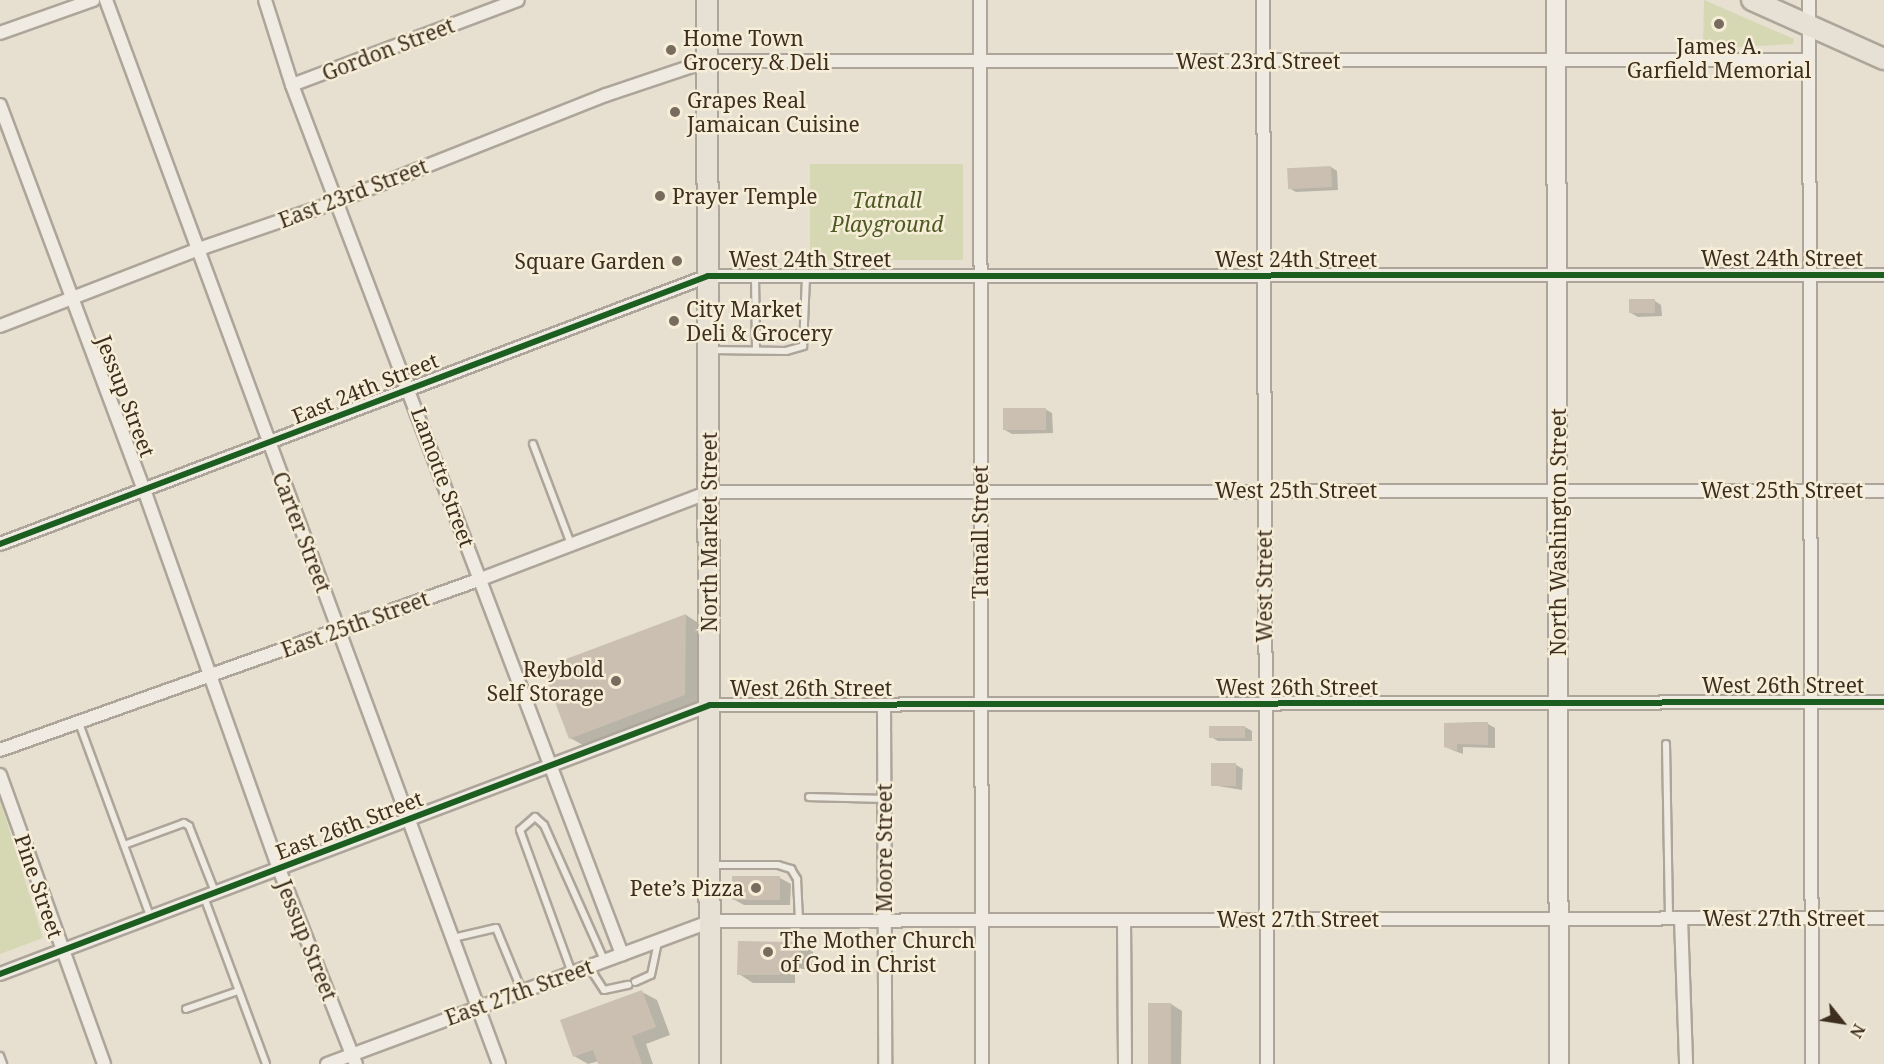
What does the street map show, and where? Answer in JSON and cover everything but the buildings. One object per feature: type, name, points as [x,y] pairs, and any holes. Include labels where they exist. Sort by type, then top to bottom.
[{"type":"main road","name":"North Market Street","points":[[707,0],[710,1064]]},
{"type":"main road","name":"North Washington Street","points":[[1556,0],[1559,1064]]},
{"type":"main road","points":[[1752,0],[1884,59]]},
{"type":"street","points":[[0,33],[93,0]]},
{"type":"street","name":"Carter Street","points":[[106,0],[196,250],[339,628],[499,1064]]},
{"type":"street","name":"Lamotte Street","points":[[265,0],[292,85],[553,765],[622,954]]},
{"type":"street","name":"Gordon Street","points":[[292,85],[518,0]]},
{"type":"street","name":"Tatnall Street","points":[[980,0],[982,1064]]},
{"type":"street","name":"West Street","points":[[1263,0],[1267,1064]]},
{"type":"street","points":[[1809,0],[1812,1064]]},
{"type":"street","name":"West 23rd Street","points":[[707,62],[1809,60]]},
{"type":"street","name":"East 23rd Street","points":[[0,327],[196,250],[338,201],[606,95],[707,62]]},
{"type":"street","name":"Jessup Street","points":[[0,105],[143,487],[279,869],[354,1059]]},
{"type":"street","name":"West 24th Street","points":[[708,276],[1884,275]]},
{"type":"street","name":"East 24th Street","points":[[0,544],[143,487],[269,445],[409,387],[708,276]]},
{"type":"street","name":"West 25th Street","points":[[709,492],[980,489],[1884,490]]},
{"type":"street","name":"East 25th Street","points":[[0,750],[481,579],[709,492]]},
{"type":"street","name":"West 26th Street","points":[[710,705],[1884,702]]},
{"type":"street","name":"East 26th Street","points":[[0,974],[710,705]]},
{"type":"street","name":"Moore Street","points":[[884,705],[885,1064]]},
{"type":"street","name":"Pine Street","points":[[0,775],[104,1064]]},
{"type":"street","points":[[1675,918],[1686,1064]]},
{"type":"street","name":"West 27th Street","points":[[711,921],[1884,918]]},
{"type":"street","points":[[1124,920],[1125,1064]]},
{"type":"street","name":"East 27th Street","points":[[327,1064],[354,1059],[478,1007],[711,921]]},
{"type":"lane","points":[[755,276],[756,350]]},
{"type":"lane","points":[[708,350],[796,351],[803,346],[806,276]]},
{"type":"lane","points":[[533,444],[572,544]]},
{"type":"lane","points":[[79,723],[151,917]]},
{"type":"lane","points":[[1666,744],[1675,918]]},
{"type":"lane","points":[[809,796],[884,799]]},
{"type":"lane","points":[[572,973],[520,830],[535,817],[544,825],[604,961]]},
{"type":"lane","points":[[124,845],[184,823],[189,826],[238,991],[266,1064]]},
{"type":"lane","points":[[711,865],[778,865],[791,869],[797,879],[799,920]]},
{"type":"lane","points":[[453,938],[496,928],[522,991]]},
{"type":"lane","points":[[589,966],[604,990],[631,983],[651,975],[658,941]]},
{"type":"lane","points":[[186,1009],[238,991]]},
{"type":"lane","points":[[0,1056],[3,1064]]},
{"type":"green space","points":[[1704,0],[1794,39],[1793,44],[1703,49]]},
{"type":"green space","name":"Tatnall Playground","points":[[810,164],[963,164],[963,260],[810,260]]},
{"type":"green space","points":[[0,800],[43,938],[0,954]]},
{"type":"cycle path","points":[[0,544],[708,276],[1884,275]]},
{"type":"cycle path","points":[[0,974],[710,705],[1884,702]]},
{"type":"place","name":"James A. Garfield Memorial","points":[[1719,24]]},
{"type":"place","name":"Home Town Grocery & Deli","points":[[671,50]]},
{"type":"place","name":"Grapes Real Jamaican Cuisine","points":[[675,112]]},
{"type":"place","name":"Prayer Temple","points":[[660,196]]},
{"type":"place","name":"Square Garden","points":[[677,261]]},
{"type":"place","name":"City Market Deli & Grocery","points":[[674,321]]},
{"type":"place","name":"Reybold Self Storage","points":[[616,681]]},
{"type":"place","name":"Pete’s Pizza","points":[[756,888]]},
{"type":"place","name":"The Mother Church of God in Christ","points":[[768,952]]}]
